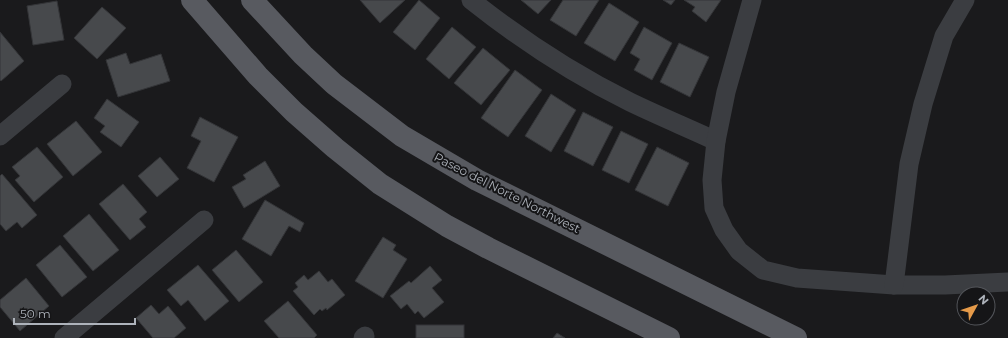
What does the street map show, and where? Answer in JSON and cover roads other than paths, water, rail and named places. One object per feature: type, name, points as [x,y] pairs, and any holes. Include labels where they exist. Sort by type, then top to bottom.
[{"type":"main road","points":[[192,0],[258,76],[294,112],[335,148],[380,184],[447,226],[488,248],[669,338]]},
{"type":"main road","name":"Paseo del Norte Northwest","points":[[252,0],[303,55],[334,84],[402,136],[477,180],[796,338]]},
{"type":"street","points":[[471,0],[503,25],[569,69],[629,101],[716,142]]},
{"type":"street","points":[[752,0],[726,92],[716,142],[712,180],[714,208],[724,230],[739,251],[763,270],[797,278],[894,285],[945,285],[1008,282]]},
{"type":"street","points":[[894,285],[909,164],[923,104],[944,36],[965,0]]},
{"type":"street","points":[[0,136],[62,84]]},
{"type":"street","points":[[64,338],[204,220]]}]
